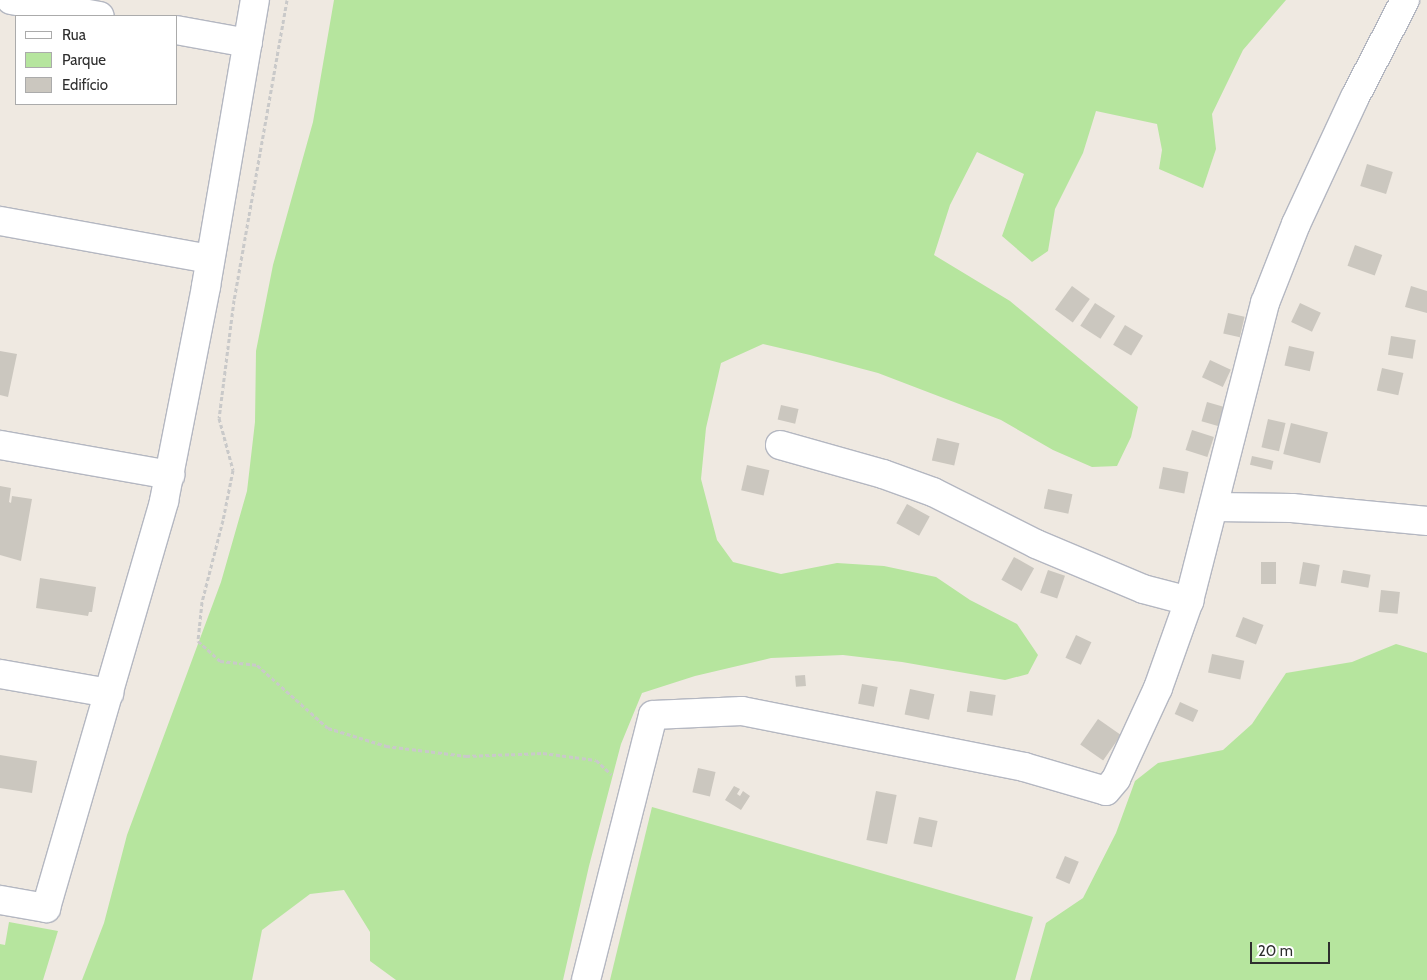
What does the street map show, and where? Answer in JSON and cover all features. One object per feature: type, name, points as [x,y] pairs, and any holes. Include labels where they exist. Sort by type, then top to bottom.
[{"type":"street","points":[[11,0],[94,15]]},
{"type":"street","points":[[0,900],[46,908],[109,693],[170,475],[256,0]]},
{"type":"street","points":[[586,980],[653,715],[742,711],[1024,767],[1106,792],[1116,779],[1158,688],[1189,601],[1265,303],[1296,224],[1346,115],[1405,0]]},
{"type":"street","points":[[178,30],[248,43]]},
{"type":"street","points":[[0,222],[210,260]]},
{"type":"street","points":[[0,445],[170,475]]},
{"type":"street","points":[[780,445],[883,474],[933,492],[1036,544],[1143,589],[1189,601]]},
{"type":"street","points":[[1214,507],[1292,508],[1427,521]]},
{"type":"street","points":[[0,674],[109,693]]},
{"type":"path","points":[[287,0],[234,300],[219,418],[233,470],[202,602],[198,640],[220,661],[257,665],[328,728],[386,746],[466,756],[543,753],[596,760],[633,795]]},
{"type":"green space","points":[[334,0],[1286,0],[1243,50],[1212,114],[1216,149],[1203,188],[1159,169],[1162,150],[1157,124],[1096,111],[1083,153],[1055,209],[1048,251],[1032,262],[1002,236],[1024,174],[977,152],[950,205],[934,255],[1010,301],[1138,407],[1131,437],[1117,466],[1092,467],[1053,450],[1001,420],[878,373],[810,355],[763,344],[721,363],[706,428],[701,479],[717,540],[733,562],[781,574],[837,563],[884,566],[936,577],[970,600],[1017,624],[1038,655],[1028,674],[1005,680],[902,662],[843,655],[771,658],[695,676],[642,693],[621,744],[589,866],[563,980],[396,980],[370,961],[370,932],[344,890],[310,894],[262,930],[252,980],[82,980],[104,923],[127,835],[221,582],[247,491],[255,422],[256,351],[273,265],[313,122]]},
{"type":"green space","points":[[1396,644],[1427,653],[1427,980],[1030,980],[1046,923],[1083,898],[1116,833],[1135,781],[1158,763],[1223,750],[1252,724],[1286,673],[1352,662]]},
{"type":"green space","points":[[652,807],[1033,917],[1015,980],[610,980]]},
{"type":"green space","points":[[9,922],[58,931],[43,980],[0,980],[0,944],[5,945]]},
{"type":"building","points":[[1367,164],[1393,172],[1386,194],[1360,186]]},
{"type":"building","points":[[1355,245],[1382,255],[1375,276],[1347,266]]},
{"type":"building","points":[[1072,286],[1090,299],[1073,322],[1055,309]]},
{"type":"building","points":[[1411,286],[1427,291],[1427,313],[1405,307]]},
{"type":"building","points":[[1095,303],[1115,316],[1100,339],[1080,326]]},
{"type":"building","points":[[1300,303],[1321,313],[1312,332],[1291,322]]},
{"type":"building","points":[[1228,313],[1245,317],[1240,337],[1223,333]]},
{"type":"building","points":[[1125,325],[1143,336],[1131,356],[1113,345]]},
{"type":"building","points":[[1391,336],[1416,340],[1413,359],[1388,355]]},
{"type":"building","points":[[1289,346],[1314,352],[1310,371],[1285,365]]},
{"type":"building","points":[[0,351],[17,354],[8,397],[0,395]]},
{"type":"building","points":[[1210,360],[1231,370],[1223,387],[1202,377]]},
{"type":"building","points":[[1382,368],[1403,373],[1398,395],[1377,390]]},
{"type":"building","points":[[1207,402],[1224,407],[1219,426],[1201,421]]},
{"type":"building","points":[[781,405],[799,409],[795,424],[778,420]]},
{"type":"building","points":[[1268,419],[1286,423],[1279,451],[1261,447]]},
{"type":"building","points":[[1291,423],[1328,432],[1320,463],[1283,454]]},
{"type":"building","points":[[1192,430],[1214,437],[1207,457],[1186,450]]},
{"type":"building","points":[[937,438],[959,443],[954,466],[932,460]]},
{"type":"building","points":[[1252,456],[1273,461],[1271,470],[1250,465]]},
{"type":"building","points":[[747,465],[769,470],[764,496],[741,490]]},
{"type":"building","points":[[1163,467],[1189,472],[1184,494],[1159,489]]},
{"type":"building","points":[[0,486],[11,488],[9,502],[11,503],[12,496],[32,499],[21,561],[0,555]]},
{"type":"building","points":[[1048,489],[1072,494],[1068,514],[1044,509]]},
{"type":"building","points":[[907,504],[930,517],[919,536],[896,523]]},
{"type":"building","points":[[1014,557],[1034,568],[1022,591],[1001,580]]},
{"type":"building","points":[[1261,562],[1276,562],[1276,584],[1261,584]]},
{"type":"building","points":[[1303,562],[1320,565],[1316,587],[1299,584]]},
{"type":"building","points":[[1048,570],[1065,576],[1057,599],[1040,593]]},
{"type":"building","points":[[1343,570],[1371,575],[1368,588],[1341,583]]},
{"type":"building","points":[[40,578],[96,587],[92,612],[89,612],[88,616],[36,608]]},
{"type":"building","points":[[1381,590],[1400,592],[1398,614],[1379,612]]},
{"type":"building","points":[[1243,617],[1264,625],[1256,644],[1235,637]]},
{"type":"building","points":[[1076,635],[1091,642],[1081,665],[1065,658]]},
{"type":"building","points":[[1212,654],[1244,661],[1240,679],[1208,673]]},
{"type":"building","points":[[805,675],[806,686],[796,687],[795,676]]},
{"type":"building","points":[[862,684],[878,687],[874,707],[858,704]]},
{"type":"building","points":[[910,689],[934,694],[929,720],[905,714]]},
{"type":"building","points":[[970,691],[996,695],[992,716],[967,712]]},
{"type":"building","points":[[1180,702],[1198,710],[1193,722],[1175,714]]},
{"type":"building","points":[[1098,719],[1121,735],[1103,760],[1080,744]]},
{"type":"building","points":[[0,755],[37,761],[32,793],[0,788]]},
{"type":"building","points":[[698,768],[716,772],[710,796],[692,792]]},
{"type":"building","points":[[734,786],[740,789],[737,794],[740,796],[743,791],[750,796],[741,810],[725,800]]},
{"type":"building","points":[[876,791],[897,795],[887,844],[866,840]]},
{"type":"building","points":[[919,817],[938,821],[932,847],[913,843]]},
{"type":"building","points":[[1065,856],[1079,862],[1069,884],[1056,878]]}]
